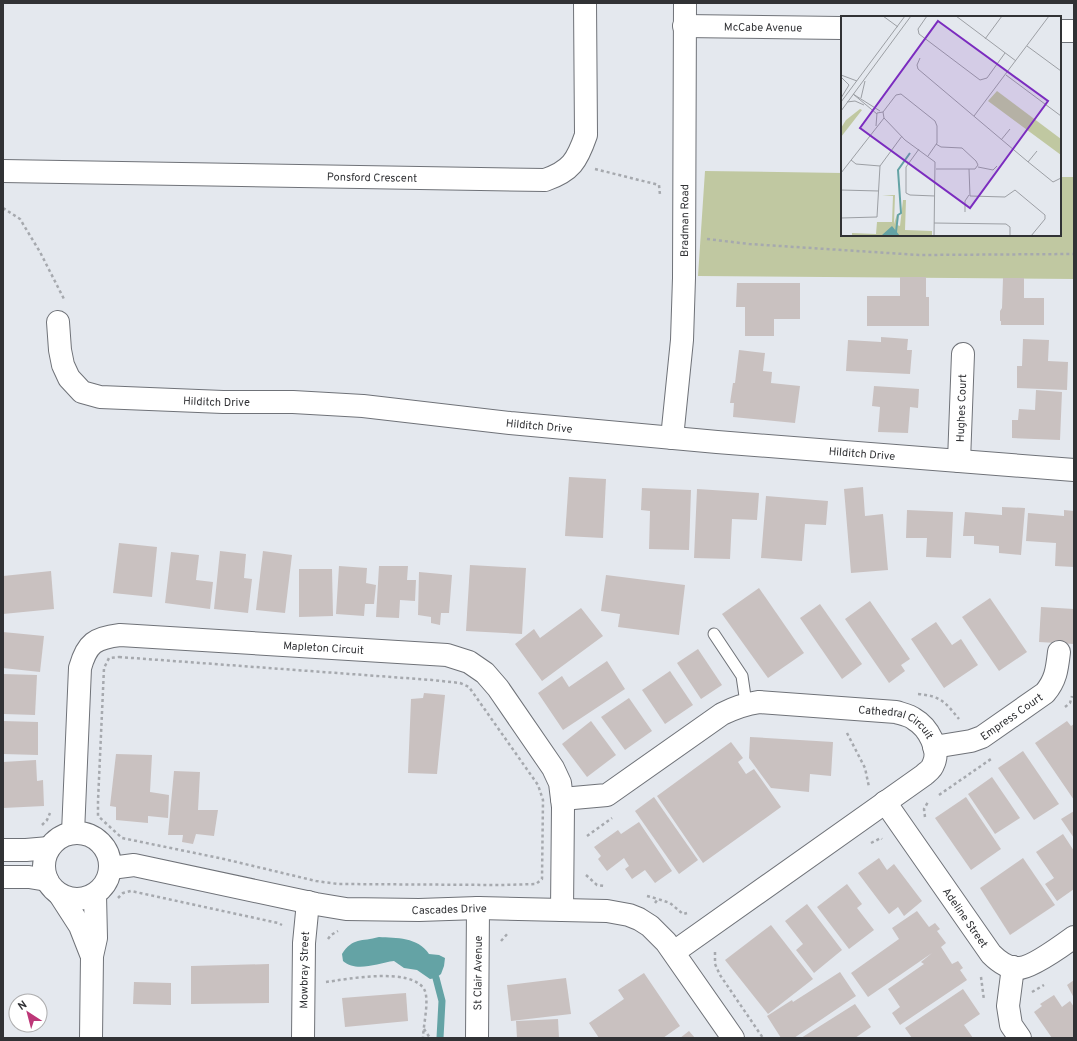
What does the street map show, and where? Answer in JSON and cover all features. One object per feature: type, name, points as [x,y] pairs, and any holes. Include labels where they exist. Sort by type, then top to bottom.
[{"type":"street","name":"Ponsford Crescent","points":[[3,171],[545,180],[556,176],[571,165],[580,154],[586,135],[585,3]]},
{"type":"street","name":"Bradman Road","points":[[672,438],[682,340],[685,3]]},
{"type":"street","name":"McCabe Avenue","points":[[684,26],[841,28]]},
{"type":"street","points":[[1061,31],[1074,31]]},
{"type":"street","name":"Hilditch Drive","points":[[58,322],[60,350],[63,364],[69,378],[82,392],[100,397],[293,402],[363,406],[510,423],[672,438],[1074,470]]},
{"type":"street","name":"Hughes Court","points":[[959,461],[962,354]]},
{"type":"street","name":"Mapleton Circuit","points":[[73,833],[80,668],[84,654],[93,643],[104,637],[120,635],[447,655],[469,662],[485,673],[498,688],[553,768],[560,783],[562,798],[562,910]]},
{"type":"street","name":"Empress Court","points":[[934,747],[972,741],[982,737],[1045,693],[1052,685],[1057,672],[1059,652]]},
{"type":"street","name":"Cathedral Circuit","points":[[562,798],[606,796],[722,714],[746,704],[759,702],[896,712],[915,719],[930,735],[936,756],[933,766],[924,774],[877,796],[674,952]]},
{"type":"street","name":"Adeline Street","points":[[877,796],[991,954],[998,961],[1007,966],[1013,967]]},
{"type":"street","points":[[3,877],[29,877],[53,887],[68,899],[78,900],[95,895],[103,887],[108,878],[110,868],[110,858],[106,849],[100,842],[88,835],[73,833],[56,841],[49,848],[44,858],[44,869],[53,887],[80,926],[92,956]]},
{"type":"street","points":[[3,850],[49,848]]},
{"type":"street","name":"Cascades Drive","points":[[110,868],[134,865],[346,909],[419,910],[478,908],[607,911],[629,915],[639,919],[660,934],[733,1038]]},
{"type":"street","points":[[91,1038],[92,956],[96,938],[95,895]]},
{"type":"street","name":"Mowbray Street","points":[[303,1038],[304,943],[308,902]]},
{"type":"street","name":"St Clair Avenue","points":[[477,1038],[478,908]]},
{"type":"street","points":[[1020,1038],[1011,1025],[1008,1006],[1013,967],[1019,969],[1032,964],[1074,937]]},
{"type":"lane","points":[[714,634],[742,676],[746,704]]},
{"type":"path","points":[[571,165],[594,169],[659,186],[660,201]]},
{"type":"path","points":[[3,208],[20,219],[40,252],[75,322],[58,322]]},
{"type":"path","points":[[684,239],[712,239],[749,244],[919,255],[1074,254]]},
{"type":"path","points":[[119,657],[460,683],[469,687],[538,785],[543,800],[542,861],[542,879],[536,884],[338,884],[316,881],[224,859],[122,838],[98,816],[104,668],[109,658],[119,657]]},
{"type":"path","points":[[854,733],[847,733],[865,768],[877,796]]},
{"type":"path","points":[[926,820],[924,809],[928,802],[996,756]]},
{"type":"path","points":[[587,841],[587,835],[613,817]]},
{"type":"path","points":[[868,844],[881,838],[886,840]]},
{"type":"path","points":[[586,868],[586,876],[597,885],[610,887]]},
{"type":"path","points":[[117,899],[123,893],[131,891],[283,925]]},
{"type":"path","points":[[644,895],[658,898],[670,903],[683,914],[690,913]]},
{"type":"path","points":[[651,908],[658,898]]},
{"type":"path","points":[[328,940],[331,935],[340,930]]},
{"type":"path","points":[[500,941],[508,932],[516,932]]},
{"type":"path","points":[[717,949],[714,953],[714,964],[764,1038]]},
{"type":"path","points":[[980,973],[986,1007]]},
{"type":"path","points":[[325,975],[325,982],[364,976],[397,976],[416,981],[424,990],[426,1003],[423,1038]]},
{"type":"path","points":[[423,1028],[430,1038]]},
{"type":"green space","points":[[705,171],[841,173],[841,236],[1061,236],[1061,177],[1074,177],[1074,279],[698,276]]},
{"type":"water","points":[[379,937],[399,938],[413,941],[424,948],[429,954],[439,955],[445,958],[441,974],[436,978],[430,979],[417,970],[404,968],[394,961],[361,967],[349,965],[343,961],[342,954],[354,942]]},
{"type":"building","points":[[900,277],[926,277],[926,297],[929,297],[929,326],[867,326],[867,296],[900,296]]},
{"type":"building","points":[[1003,278],[1024,278],[1024,298],[1044,298],[1044,325],[1001,325],[1000,311],[1002,308]]},
{"type":"building","points":[[737,283],[800,283],[800,319],[774,319],[774,336],[745,336],[745,307],[736,307]]},
{"type":"building","points":[[881,337],[908,339],[907,350],[912,350],[910,374],[846,371],[848,340],[881,342]]},
{"type":"building","points":[[1023,339],[1049,340],[1048,361],[1068,362],[1067,390],[1017,388],[1017,366],[1022,366]]},
{"type":"building","points":[[739,350],[765,353],[763,371],[772,372],[771,383],[800,386],[795,423],[733,417],[734,403],[730,403],[733,383],[735,383]]},
{"type":"building","points":[[874,386],[919,389],[918,408],[910,407],[908,433],[878,432],[880,407],[872,406]]},
{"type":"building","points":[[1036,390],[1062,392],[1060,440],[1012,438],[1012,420],[1018,420],[1019,409],[1035,410]]},
{"type":"building","points":[[569,477],[606,479],[603,538],[565,536]]},
{"type":"building","points":[[863,487],[865,516],[883,514],[888,570],[851,573],[844,489]]},
{"type":"building","points":[[642,488],[691,490],[689,550],[649,549],[650,511],[641,510]]},
{"type":"building","points":[[697,489],[759,493],[757,520],[732,519],[730,559],[694,558]]},
{"type":"building","points":[[766,496],[828,501],[826,525],[805,524],[802,561],[761,558]]},
{"type":"building","points":[[1002,507],[1025,508],[1021,555],[999,553],[999,546],[974,544],[974,536],[963,536],[965,512],[1002,515]]},
{"type":"building","points":[[907,510],[953,512],[951,558],[926,557],[927,538],[906,538]]},
{"type":"building","points":[[1064,510],[1074,511],[1074,567],[1055,566],[1056,543],[1026,541],[1028,513],[1064,516]]},
{"type":"building","points":[[119,543],[157,547],[152,597],[113,593]]},
{"type":"building","points":[[220,551],[246,554],[244,578],[252,579],[248,613],[214,609]]},
{"type":"building","points":[[263,551],[292,555],[285,613],[256,610]]},
{"type":"building","points":[[171,552],[199,555],[196,580],[213,582],[210,609],[165,603]]},
{"type":"building","points":[[470,565],[526,568],[522,634],[466,631]]},
{"type":"building","points":[[339,566],[367,568],[366,583],[376,585],[374,604],[365,604],[364,616],[336,614]]},
{"type":"building","points":[[379,566],[408,566],[407,580],[416,580],[415,601],[400,600],[399,618],[376,617]]},
{"type":"building","points":[[299,569],[332,569],[333,616],[299,617]]},
{"type":"building","points":[[51,571],[54,609],[3,614],[3,576]]},
{"type":"building","points":[[419,572],[452,575],[449,613],[441,613],[440,625],[431,623],[431,617],[418,615]]},
{"type":"building","points":[[606,575],[685,585],[679,635],[618,627],[620,614],[601,611]]},
{"type":"building","points":[[759,588],[804,653],[768,678],[722,614]]},
{"type":"building","points":[[990,598],[1027,652],[999,671],[962,617]]},
{"type":"building","points":[[870,601],[910,659],[901,665],[905,671],[889,683],[845,619]]},
{"type":"building","points":[[820,604],[862,664],[842,679],[800,618]]},
{"type":"building","points":[[1041,607],[1074,609],[1074,644],[1039,642]]},
{"type":"building","points":[[581,608],[603,636],[542,681],[515,644],[534,629],[540,638]]},
{"type":"building","points":[[936,622],[952,645],[961,639],[978,665],[944,688],[911,639]]},
{"type":"building","points":[[3,632],[44,636],[40,672],[3,668]]},
{"type":"building","points":[[698,649],[722,685],[701,699],[677,663]]},
{"type":"building","points":[[607,661],[625,689],[563,730],[538,693],[562,676],[569,687]]},
{"type":"building","points":[[670,671],[693,705],[665,724],[642,690]]},
{"type":"building","points":[[3,674],[37,675],[35,715],[3,714]]},
{"type":"building","points":[[424,693],[445,695],[437,774],[408,773],[411,699],[423,698]]},
{"type":"building","points":[[629,698],[652,731],[625,750],[601,717]]},
{"type":"building","points":[[3,721],[38,722],[38,755],[3,754]]},
{"type":"building","points":[[591,721],[616,755],[587,777],[562,744]]},
{"type":"building","points":[[1067,721],[1071,726],[1074,724],[1074,800],[1035,743]]},
{"type":"building","points":[[750,737],[833,742],[831,776],[810,774],[809,792],[771,788],[749,758]]},
{"type":"building","points":[[731,742],[743,758],[738,762],[746,774],[754,769],[781,807],[703,863],[657,796]]},
{"type":"building","points":[[1023,751],[1059,804],[1034,820],[998,768]]},
{"type":"building","points":[[116,754],[152,755],[150,792],[169,795],[168,818],[148,816],[148,823],[116,820],[116,807],[110,806]]},
{"type":"building","points":[[36,760],[37,781],[43,780],[44,806],[3,808],[3,762]]},
{"type":"building","points":[[174,771],[200,772],[198,810],[218,810],[214,836],[196,834],[193,844],[182,842],[183,835],[168,835]]},
{"type":"building","points":[[992,777],[1020,818],[995,834],[968,794]]},
{"type":"building","points":[[654,797],[698,860],[679,874],[635,811]]},
{"type":"building","points":[[966,797],[1001,849],[971,870],[935,818]]},
{"type":"building","points":[[1074,811],[1074,838],[1061,819]]},
{"type":"building","points":[[639,822],[672,871],[655,883],[645,870],[632,879],[625,869],[629,866],[624,858],[607,871],[598,859],[601,856],[594,847],[618,830],[621,834]]},
{"type":"building","points":[[1063,834],[1074,851],[1074,889],[1057,901],[1045,884],[1054,878],[1036,852]]},
{"type":"building","points":[[879,858],[887,870],[894,864],[922,901],[904,916],[898,907],[889,914],[858,873]]},
{"type":"building","points":[[1023,858],[1055,905],[1010,935],[980,888]]},
{"type":"building","points":[[847,884],[862,904],[857,908],[874,930],[849,949],[817,907]]},
{"type":"building","points":[[807,904],[842,950],[814,973],[796,950],[803,944],[785,921]]},
{"type":"building","points":[[917,911],[929,927],[935,923],[940,929],[937,931],[946,943],[941,947],[952,964],[958,961],[963,968],[960,970],[967,980],[900,1025],[892,1013],[900,1007],[888,989],[924,964],[921,962],[932,953],[868,997],[851,973],[899,939],[892,928]]},
{"type":"building","points":[[771,925],[813,979],[768,1014],[725,960]]},
{"type":"building","points":[[269,964],[269,1003],[191,1004],[191,966]]},
{"type":"building","points":[[840,972],[856,996],[794,1038],[781,1038],[767,1016],[792,1000],[793,1002]]},
{"type":"building","points":[[644,973],[680,1026],[663,1038],[599,1038],[589,1023],[624,999],[618,990]]},
{"type":"building","points":[[566,978],[571,1014],[511,1021],[507,985]]},
{"type":"building","points":[[1074,980],[1074,998],[1067,985]]},
{"type":"building","points":[[134,982],[171,983],[171,1005],[133,1004]]},
{"type":"building","points":[[963,989],[980,1014],[964,1025],[973,1038],[912,1038],[905,1028]]},
{"type":"building","points":[[406,993],[408,1021],[345,1027],[342,998]]},
{"type":"building","points":[[1054,995],[1062,1007],[1070,1001],[1074,1007],[1074,1038],[1052,1038],[1034,1012],[1042,1006],[1040,1004]]},
{"type":"building","points":[[855,1004],[871,1027],[855,1038],[801,1038]]},
{"type":"building","points":[[558,1019],[559,1038],[517,1038],[516,1021]]},
{"type":"building","points":[[689,1031],[695,1038],[680,1038]]},
{"type":"waterway","points":[[436,978],[442,1001],[440,1038]]}]
